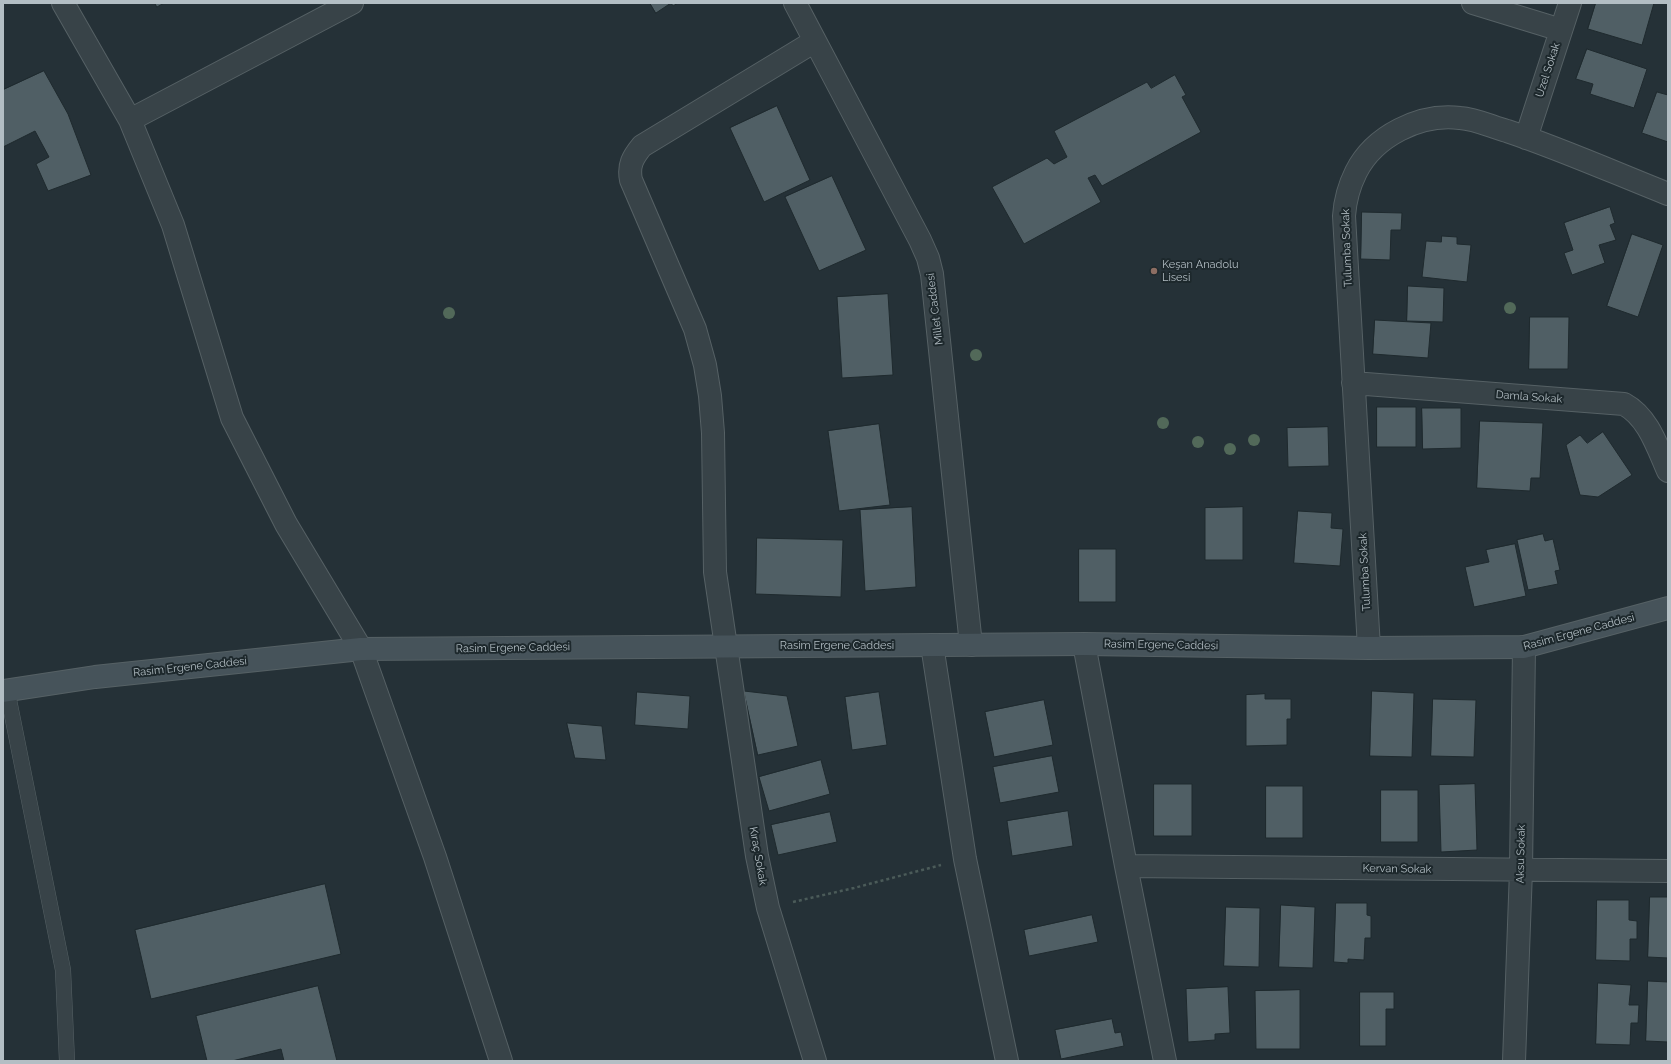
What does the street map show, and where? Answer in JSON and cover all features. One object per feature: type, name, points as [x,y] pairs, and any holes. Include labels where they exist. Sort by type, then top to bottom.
[{"type":"main road","name":"Rasim Ergene Caddesi","points":[[5,690],[95,677],[361,649],[1084,644],[1369,648],[1524,648],[1668,608]]},
{"type":"street","points":[[63,3],[130,120],[173,225],[232,418],[286,524],[361,649],[435,857],[501,1061]]},
{"type":"street","points":[[130,120],[352,3]]},
{"type":"street","name":"Millet Caddesi","points":[[795,3],[920,240],[928,258],[932,274],[971,645]]},
{"type":"street","points":[[1473,3],[1562,30]]},
{"type":"street","name":"Uzel Sokak","points":[[1526,138],[1570,3]]},
{"type":"street","name":"Kıraç Sokak","points":[[815,40],[642,146],[632,159],[629,170],[631,180],[695,329],[705,365],[710,396],[713,433],[715,572],[757,856],[768,908],[815,1061]]},
{"type":"street","name":"Tulumba Sokak","points":[[1369,648],[1344,216],[1345,204],[1350,187],[1356,172],[1363,161],[1379,144],[1398,131],[1418,122],[1439,117],[1462,118],[1526,138],[1668,194]]},
{"type":"street","name":"Damla Sokak","points":[[1353,383],[1624,404],[1634,409],[1643,419],[1668,470]]},
{"type":"street","points":[[1084,644],[1165,1061]]},
{"type":"street","points":[[932,645],[965,859],[1007,1061]]},
{"type":"street","name":"Aksu Sokak","points":[[1514,1061],[1521,870],[1524,648]]},
{"type":"street","name":"Kervan Sokak","points":[[1126,866],[1668,871]]},
{"type":"lane","points":[[5,690],[63,970],[67,1061]]},
{"type":"path","points":[[768,908],[854,888],[965,859]]},
{"type":"building","points":[[155,3],[164,3],[157,7]]},
{"type":"building","points":[[650,3],[671,3],[656,13]]},
{"type":"building","points":[[671,3],[678,3],[673,6]]},
{"type":"building","points":[[1596,3],[1654,3],[1642,45],[1588,29]]},
{"type":"building","points":[[1587,49],[1647,69],[1634,108],[1590,94],[1593,84],[1576,79]]},
{"type":"building","points":[[44,71],[68,114],[91,175],[48,191],[36,164],[49,157],[35,131],[3,147],[3,90]]},
{"type":"building","points":[[1175,75],[1186,95],[1182,97],[1201,132],[1102,186],[1095,175],[1088,178],[1101,202],[1024,244],[992,187],[1047,158],[1054,164],[1067,157],[1054,131],[1147,82],[1151,88]]},
{"type":"building","points":[[1657,92],[1668,95],[1668,142],[1642,133]]},
{"type":"building","points":[[777,106],[810,180],[764,202],[730,128]]},
{"type":"building","points":[[832,176],[866,250],[819,271],[785,197]]},
{"type":"building","points":[[1610,207],[1615,223],[1610,225],[1616,240],[1599,245],[1605,263],[1572,275],[1564,253],[1573,250],[1564,223]]},
{"type":"building","points":[[1362,212],[1402,213],[1401,230],[1391,230],[1390,260],[1361,259]]},
{"type":"building","points":[[1632,234],[1663,245],[1638,317],[1607,306]]},
{"type":"building","points":[[1442,236],[1457,237],[1457,244],[1471,245],[1467,282],[1422,277],[1426,241],[1441,242]]},
{"type":"building","points":[[1408,286],[1444,288],[1443,322],[1407,321]]},
{"type":"building","points":[[888,294],[893,375],[842,378],[837,297]]},
{"type":"building","points":[[1530,317],[1569,317],[1568,369],[1529,369]]},
{"type":"building","points":[[1375,320],[1431,323],[1428,358],[1373,354]]},
{"type":"building","points":[[1377,407],[1416,407],[1416,447],[1377,447]]},
{"type":"building","points":[[1422,408],[1461,408],[1461,448],[1423,449]]},
{"type":"building","points":[[1480,421],[1543,423],[1540,478],[1531,478],[1530,491],[1477,488]]},
{"type":"building","points":[[879,424],[890,505],[839,511],[828,431]]},
{"type":"building","points":[[1328,427],[1329,466],[1288,467],[1287,428]]},
{"type":"building","points":[[1603,432],[1632,475],[1598,497],[1580,495],[1566,445],[1580,435],[1587,443]]},
{"type":"building","points":[[912,507],[916,587],[865,591],[860,510]]},
{"type":"building","points":[[1243,507],[1243,560],[1205,560],[1205,508]]},
{"type":"building","points":[[1298,511],[1332,513],[1331,528],[1343,529],[1340,566],[1294,563]]},
{"type":"building","points":[[1543,534],[1545,541],[1553,539],[1560,570],[1555,571],[1558,584],[1528,590],[1517,540]]},
{"type":"building","points":[[757,538],[843,540],[841,597],[756,594]]},
{"type":"building","points":[[1515,544],[1526,596],[1474,607],[1465,567],[1489,562],[1486,550]]},
{"type":"building","points":[[1079,549],[1116,549],[1116,602],[1079,602]]},
{"type":"building","points":[[744,691],[787,696],[798,746],[758,755]]},
{"type":"building","points":[[1372,691],[1414,693],[1412,757],[1370,756]]},
{"type":"building","points":[[637,692],[690,696],[688,729],[635,725]]},
{"type":"building","points":[[879,692],[887,745],[852,750],[845,697]]},
{"type":"building","points":[[1265,694],[1265,699],[1291,699],[1291,719],[1287,719],[1287,745],[1246,746],[1246,695]]},
{"type":"building","points":[[1433,699],[1476,700],[1474,757],[1431,756]]},
{"type":"building","points":[[1044,700],[1053,745],[994,757],[985,712]]},
{"type":"building","points":[[567,723],[602,726],[606,760],[575,758]]},
{"type":"building","points":[[1052,756],[1059,792],[1000,803],[993,767]]},
{"type":"building","points":[[821,760],[830,794],[769,811],[759,777]]},
{"type":"building","points":[[1154,784],[1192,784],[1192,836],[1154,836]]},
{"type":"building","points":[[1475,784],[1477,850],[1441,852],[1439,785]]},
{"type":"building","points":[[1266,786],[1303,786],[1303,838],[1266,838]]},
{"type":"building","points":[[1381,790],[1418,790],[1418,842],[1381,842]]},
{"type":"building","points":[[1068,811],[1073,846],[1012,856],[1007,821]]},
{"type":"building","points":[[830,812],[837,842],[778,855],[771,825]]},
{"type":"building","points":[[325,884],[341,954],[151,999],[135,930]]},
{"type":"building","points":[[1650,897],[1668,897],[1668,958],[1648,957]]},
{"type":"building","points":[[1597,900],[1629,900],[1629,920],[1637,921],[1637,939],[1630,939],[1630,961],[1596,960]]},
{"type":"building","points":[[1336,903],[1367,903],[1367,915],[1371,916],[1371,938],[1365,938],[1364,960],[1348,959],[1348,963],[1334,962]]},
{"type":"building","points":[[1281,905],[1315,907],[1313,968],[1279,967]]},
{"type":"building","points":[[1226,907],[1260,908],[1259,967],[1224,966]]},
{"type":"building","points":[[1092,915],[1098,942],[1029,956],[1024,930]]},
{"type":"building","points":[[1648,981],[1668,982],[1668,1042],[1646,1041]]},
{"type":"building","points":[[1598,983],[1631,985],[1629,1005],[1639,1005],[1638,1023],[1631,1023],[1630,1045],[1596,1044]]},
{"type":"building","points":[[318,986],[337,1061],[284,1061],[281,1049],[232,1061],[207,1061],[196,1016]]},
{"type":"building","points":[[1228,987],[1230,1033],[1215,1034],[1215,1040],[1188,1042],[1186,989]]},
{"type":"building","points":[[1300,990],[1300,1049],[1256,1049],[1255,991]]},
{"type":"building","points":[[1360,992],[1394,992],[1394,1009],[1386,1009],[1386,1046],[1360,1046]]},
{"type":"building","points":[[1112,1019],[1115,1033],[1121,1032],[1124,1046],[1061,1059],[1055,1030]]},
{"type":"place","name":"Keşan Anadolu Lisesi","points":[[1154,271]]}]
